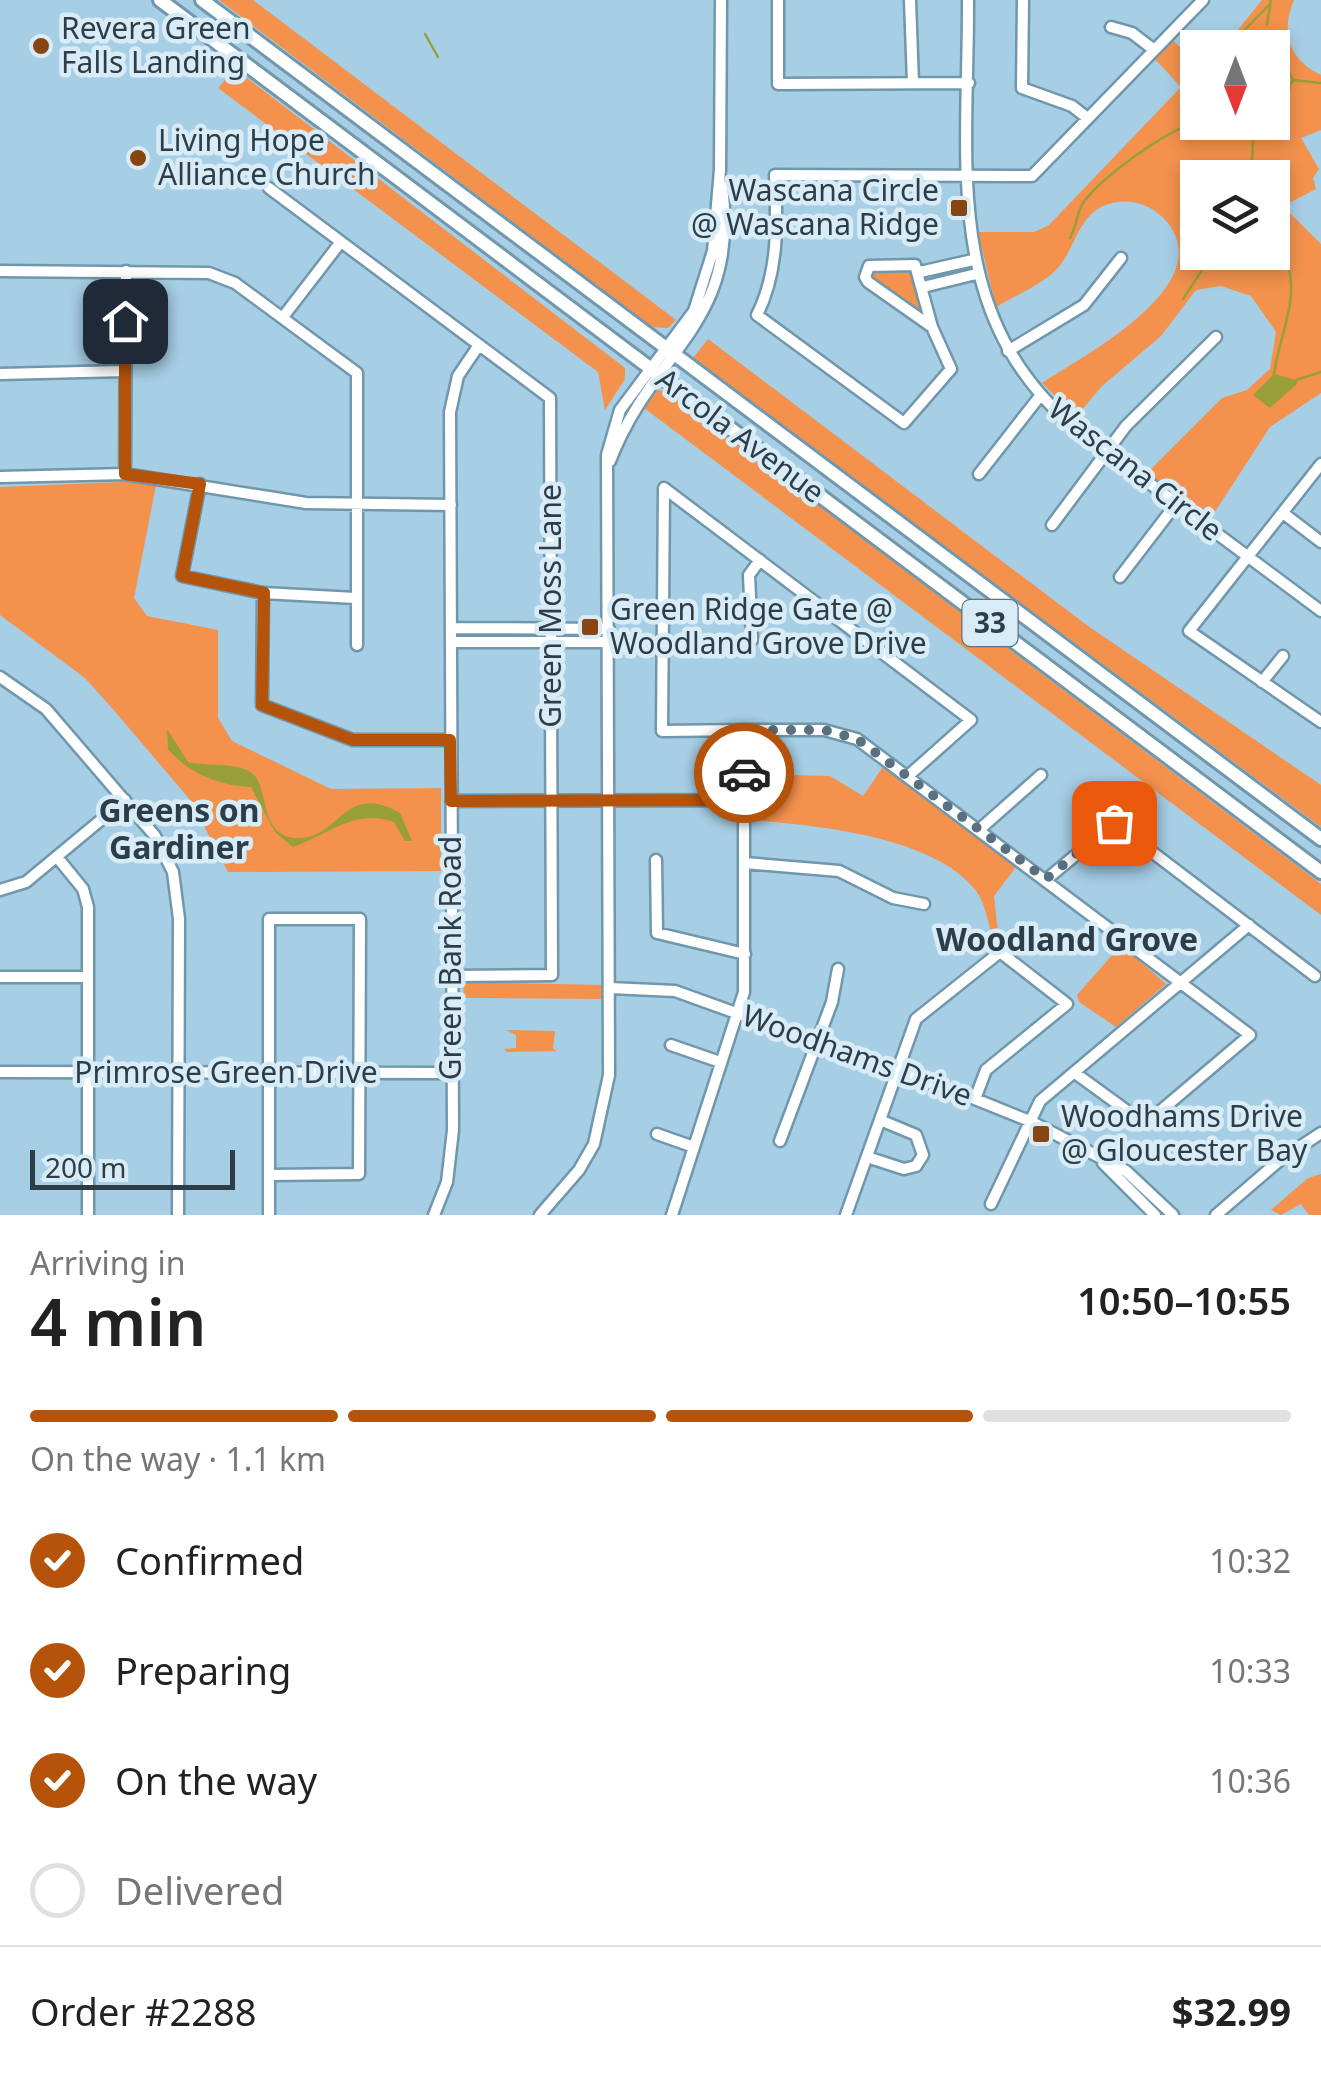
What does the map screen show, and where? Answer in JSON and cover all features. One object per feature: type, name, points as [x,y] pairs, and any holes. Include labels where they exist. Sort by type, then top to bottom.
[{"type":"main road","name":"Arcola Avenue","points":[[160,0],[1321,872]]},
{"type":"main road","name":"Arcola Avenue","points":[[202,0],[1321,839]]},
{"type":"street","points":[[540,1215],[579,1170],[604,1111],[610,988],[607,470],[630,414],[654,372],[667,352],[702,318],[715,292],[725,251],[720,170],[721,0]]},
{"type":"street","points":[[778,0],[778,84],[968,83]]},
{"type":"street","points":[[910,0],[914,83]]},
{"type":"street","name":"Wascana Circle","points":[[968,0],[967,176],[973,260],[1008,351],[1040,396],[1106,452],[1321,611]]},
{"type":"street","points":[[1022,0],[1022,88],[1072,106],[1086,117]]},
{"type":"street","points":[[932,327],[864,277],[869,266],[915,264],[932,327],[952,368],[904,423],[757,315],[769,292],[774,257],[775,175],[1032,176],[1203,0]]},
{"type":"street","points":[[1111,28],[1132,32],[1153,50]]},
{"type":"street","name":"Green Moss Lane","points":[[269,188],[550,398],[552,975],[451,976]]},
{"type":"street","points":[[283,317],[340,242]]},
{"type":"street","points":[[1008,351],[1084,305],[1121,258]]},
{"type":"street","points":[[920,272],[973,260]]},
{"type":"street","points":[[0,271],[209,272],[235,283],[357,374],[358,645]]},
{"type":"street","points":[[125,474],[126,271]]},
{"type":"street","points":[[923,287],[976,274]]},
{"type":"street","points":[[1052,525],[1126,426],[1216,338]]},
{"type":"street","name":"Green Bank Road","points":[[434,1215],[452,1154],[451,399],[458,376],[480,345]]},
{"type":"street","points":[[0,374],[124,370]]},
{"type":"street","points":[[979,474],[1040,396]]},
{"type":"street","points":[[1321,464],[1188,631],[1321,722]]},
{"type":"street","points":[[0,477],[125,474],[306,503],[451,505]]},
{"type":"street","points":[[200,484],[182,576],[264,593],[355,598]]},
{"type":"street","points":[[908,776],[972,720],[664,488],[662,731],[841,732],[908,776],[1184,980],[1250,1035],[1145,1124],[1074,1074]]},
{"type":"street","points":[[1120,577],[1176,504]]},
{"type":"street","points":[[1283,514],[1321,542]]},
{"type":"street","points":[[752,640],[749,575],[760,560]]},
{"type":"street","points":[[264,593],[262,705],[353,740],[450,740]]},
{"type":"street","points":[[452,628],[609,629]]},
{"type":"street","points":[[452,642],[609,642]]},
{"type":"street","points":[[1262,682],[1283,656]]},
{"type":"street","points":[[0,696],[4,680],[46,709],[154,836],[173,872],[178,896],[178,1215]]},
{"type":"street","points":[[672,1215],[744,992],[744,730]]},
{"type":"street","points":[[980,829],[1041,775]]},
{"type":"street","points":[[0,890],[26,882],[125,800]]},
{"type":"street","points":[[451,801],[744,800]]},
{"type":"street","points":[[1046,879],[1114,823],[1315,976]]},
{"type":"street","points":[[57,858],[83,888],[88,907],[88,1215]]},
{"type":"street","points":[[656,860],[657,933],[745,954]]},
{"type":"street","points":[[744,863],[840,871],[893,898],[924,904]]},
{"type":"street","points":[[269,1215],[269,920],[360,919],[359,1174],[270,1175]]},
{"type":"street","points":[[991,1204],[1040,1101],[1249,925]]},
{"type":"street","points":[[846,1215],[916,1019],[1000,952],[1067,1004],[986,1070],[976,1099]]},
{"type":"street","points":[[780,1141],[818,1043],[838,968]]},
{"type":"street","points":[[0,977],[88,977]]},
{"type":"street","name":"Woodhams Drive","points":[[610,988],[675,991],[976,1099],[1032,1122],[1126,1171],[1173,1215]]},
{"type":"street","points":[[671,1045],[720,1062]]},
{"type":"street","name":"Primrose Green Drive","points":[[0,1072],[452,1073]]},
{"type":"street","points":[[867,1157],[904,1169],[916,1166],[923,1155],[916,1134],[880,1120]]},
{"type":"street","points":[[1216,1215],[1321,1133]]},
{"type":"street","points":[[657,1134],[692,1146]]},
{"type":"street","name":"Woodhams Drive","points":[[1095,1156],[1155,1215]]},
{"type":"shaded area","points":[[219,0],[253,0],[676,320],[668,328],[652,327]]},
{"type":"shaded area","points":[[1262,0],[1294,0],[1288,30],[1238,30]]},
{"type":"shaded area","points":[[1173,40],[1180,47],[1180,86],[1154,58]]},
{"type":"shaded area","points":[[1290,44],[1301,61],[1321,75],[1321,130],[1301,138],[1319,169],[1313,178],[1316,189],[1290,202],[1290,160],[1180,160],[1180,270],[1290,270],[1290,213],[1321,244],[1321,393],[1270,427],[1209,521],[1145,475],[1222,398],[1247,390],[1270,369],[1276,332],[1251,296],[1221,286],[1196,290],[1161,336],[1102,386],[1076,417],[1042,383],[1140,316],[1162,293],[1175,270],[1178,246],[1167,222],[1149,208],[1120,202],[1100,207],[1084,222],[1055,271],[996,307],[978,232],[1034,232],[1049,225],[1180,88],[1180,140],[1290,140]]},
{"type":"shaded area","points":[[232,72],[242,74],[625,368],[625,379],[605,410],[598,372],[218,88]]},
{"type":"shaded area","points":[[873,271],[913,273],[920,312],[870,277]]},
{"type":"shaded area","points":[[708,339],[1088,626],[1321,785],[1321,827],[693,358]]},
{"type":"shaded area","points":[[1274,374],[1296,380],[1297,384],[1270,408],[1253,395]]},
{"type":"shaded area","points":[[658,390],[668,392],[1321,884],[1321,915],[644,408]]},
{"type":"shaded area","points":[[146,481],[156,485],[134,598],[147,616],[218,630],[218,718],[232,741],[331,789],[441,788],[441,871],[228,872],[191,801],[112,708],[85,678],[0,615],[0,487]]},
{"type":"shaded area","points":[[167,729],[188,762],[233,766],[255,776],[271,822],[284,835],[310,836],[366,803],[400,813],[412,841],[405,841],[394,822],[367,818],[293,847],[275,832],[251,787],[216,781],[185,765],[168,749]]},
{"type":"shaded area","points":[[883,767],[1016,867],[994,896],[999,942],[994,943],[977,892],[958,873],[933,858],[904,846],[840,830],[751,820],[751,774],[830,776],[863,796]]},
{"type":"shaded area","points":[[1121,945],[1166,984],[1116,1027],[1079,1002],[1077,995]]},
{"type":"shaded area","points":[[464,982],[604,985],[604,999],[463,998]]},
{"type":"shaded area","points":[[506,1030],[555,1031],[553,1049],[557,1051],[507,1052],[504,1049],[516,1048],[516,1035]]},
{"type":"shaded area","points":[[1321,1174],[1321,1215],[1309,1215],[1301,1204],[1281,1215],[1271,1210],[1308,1178]]},
{"type":"waterway","points":[[1267,25],[1271,0]]},
{"type":"waterway","points":[[1245,30],[1270,4]]},
{"type":"waterway","points":[[425,34],[438,57]]},
{"type":"waterway","points":[[1290,74],[1293,80]]},
{"type":"waterway","points":[[1291,84],[1293,80],[1321,83]]},
{"type":"waterway","points":[[1070,238],[1086,198],[1115,171],[1180,128]]},
{"type":"waterway","points":[[1252,160],[1253,140]]},
{"type":"waterway","points":[[1183,299],[1202,270]]},
{"type":"waterway","points":[[1274,374],[1290,304],[1289,270]]},
{"type":"waterway","points":[[1296,380],[1321,372]]},
{"type":"way so far","points":[[744,773],[744,730],[841,732],[857,739],[1046,879],[1114,823]]},
{"type":"place","name":"Revera Green Falls Landing","points":[[41,46]]},
{"type":"place","name":"Living Hope Alliance Church","points":[[138,158]]},
{"type":"place","name":"Wascana Circle @ Wascana Ridge","points":[[959,208]]},
{"type":"place","name":"Green Ridge Gate @ Woodland Grove Drive","points":[[590,627]]},
{"type":"place","name":"Woodhams Drive @ Gloucester Bay","points":[[1041,1134]]},
{"type":"district","name":"Greens on Gardiner","points":[[179,830]]},
{"type":"district","name":"Woodland Grove","points":[[1067,940]]},
{"type":"route","points":[[125,321],[125,474],[200,484],[182,576],[264,593],[262,705],[353,740],[450,740],[451,801],[744,800],[744,773]]}]
